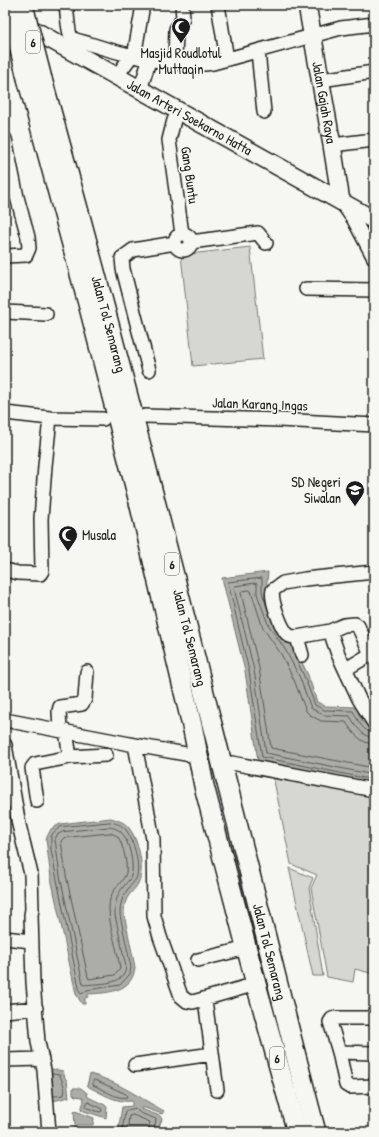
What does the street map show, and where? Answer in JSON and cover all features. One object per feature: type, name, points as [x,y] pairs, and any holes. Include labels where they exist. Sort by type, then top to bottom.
[{"type":"highway","name":"Jalan Tol Semarang","points":[[9,5],[84,227],[316,1132]]},
{"type":"highway","name":"Jalan Tol Semarang","points":[[23,5],[35,79],[90,311],[135,487],[193,730],[204,786],[297,1132]]},
{"type":"main road","name":"Jalan Gajah Raya","points":[[308,5],[341,201]]},
{"type":"main road","name":"Jalan Arteri Soekarno Hatta","points":[[5,14],[374,220]]},
{"type":"main road","name":"Jalan Arteri Soekarno Hatta","points":[[5,26],[374,232]]},
{"type":"street","points":[[66,5],[70,35],[74,39],[104,49],[196,65],[226,60],[341,28],[374,24]]},
{"type":"street","points":[[116,77],[135,51],[143,5]]},
{"type":"street","points":[[175,62],[176,29],[183,18],[182,5]]},
{"type":"street","points":[[218,5],[226,60]]},
{"type":"street","points":[[258,51],[264,112]]},
{"type":"street","points":[[140,90],[150,58]]},
{"type":"street","points":[[321,80],[374,72]]},
{"type":"street","name":"Gang Buntu","points":[[174,120],[169,140],[182,240]]},
{"type":"street","points":[[5,139],[11,197],[28,237],[29,248],[26,255],[5,256]]},
{"type":"street","points":[[332,145],[374,140]]},
{"type":"street","points":[[341,201],[354,220],[374,258]]},
{"type":"street","points":[[149,370],[123,269],[122,258],[133,250],[182,240],[258,233],[266,243]]},
{"type":"street","points":[[306,289],[374,290]]},
{"type":"street","points":[[5,312],[46,314]]},
{"type":"street","points":[[5,413],[50,418],[103,419]]},
{"type":"street","name":"Jalan Karang Ingas","points":[[145,416],[279,420],[374,425]]},
{"type":"street","points":[[5,570],[18,573],[40,574],[42,571],[41,519],[50,418]]},
{"type":"street","points":[[346,669],[373,656],[358,626],[355,624],[344,625],[330,630],[293,637],[288,634],[275,608],[272,601],[272,592],[277,586],[284,583],[305,579],[374,572]]},
{"type":"street","points":[[330,630],[338,654],[361,702],[374,724]]},
{"type":"street","points":[[297,637],[302,655]]},
{"type":"street","points":[[70,757],[59,711],[60,707],[82,704],[85,699],[88,672]]},
{"type":"street","points":[[6,720],[63,730],[135,746],[197,756]]},
{"type":"street","points":[[5,745],[19,825],[31,874],[32,967],[38,1042],[42,1058],[48,1106],[49,1132]]},
{"type":"street","points":[[135,746],[153,839],[154,916],[181,996],[187,1001],[193,1002],[205,1000],[256,984]]},
{"type":"street","points":[[37,801],[32,768],[33,765],[70,757],[106,755]]},
{"type":"street","points":[[232,763],[374,790]]},
{"type":"street","points":[[5,938],[31,941]]},
{"type":"street","points":[[198,960],[247,948]]},
{"type":"street","points":[[205,1000],[217,1090]]},
{"type":"street","points":[[5,1011],[36,1008]]},
{"type":"street","points":[[374,1018],[334,1018],[330,1022],[339,1052],[346,1085],[350,1087],[374,1086]]},
{"type":"street","points":[[339,1052],[374,1053]]},
{"type":"street","points":[[135,1065],[212,1054]]},
{"type":"street","points":[[5,1060],[42,1058]]},
{"type":"shaded area","points":[[250,247],[263,359],[193,366],[181,255]]},
{"type":"shaded area","points":[[273,776],[374,796],[374,974],[355,969],[353,982],[327,977],[311,888],[317,875],[291,864]]},
{"type":"shaded area","points":[[289,868],[313,878],[309,888],[323,976],[313,976]]},
{"type":"water","points":[[268,572],[266,591],[276,621],[294,646],[308,675],[317,702],[325,706],[356,707],[362,721],[374,731],[374,784],[258,761],[245,671],[222,578]]},
{"type":"water","points":[[111,818],[118,820],[129,828],[135,839],[141,859],[140,878],[136,887],[126,901],[124,914],[135,967],[130,982],[125,986],[111,992],[88,994],[88,997],[85,998],[85,1004],[82,1004],[76,994],[51,878],[46,839],[51,829],[60,824]]},
{"type":"water","points":[[52,1069],[63,1071],[67,1080],[69,1097],[53,1101],[50,1099],[48,1072]]},
{"type":"water","points":[[90,1074],[119,1085],[164,1111],[162,1114],[142,1107],[141,1109],[160,1116],[162,1119],[157,1132],[118,1132],[122,1107],[132,1106],[132,1101],[120,1101],[89,1087],[87,1085]]},
{"type":"water","points":[[73,1088],[81,1088],[87,1093],[88,1097],[107,1106],[106,1118],[81,1110],[84,1101],[83,1097],[75,1096],[73,1094]]},
{"type":"water","points":[[75,1111],[94,1118],[93,1125],[75,1125]]},
{"type":"water","points":[[74,1127],[93,1129],[93,1132],[74,1132]]},
{"type":"place","name":"Masjid Roudlotul Muttaqin","points":[[181,44]]},
{"type":"place","name":"SD Negeri Siwalan","points":[[355,507]]},
{"type":"place","name":"Musala","points":[[68,552]]}]
